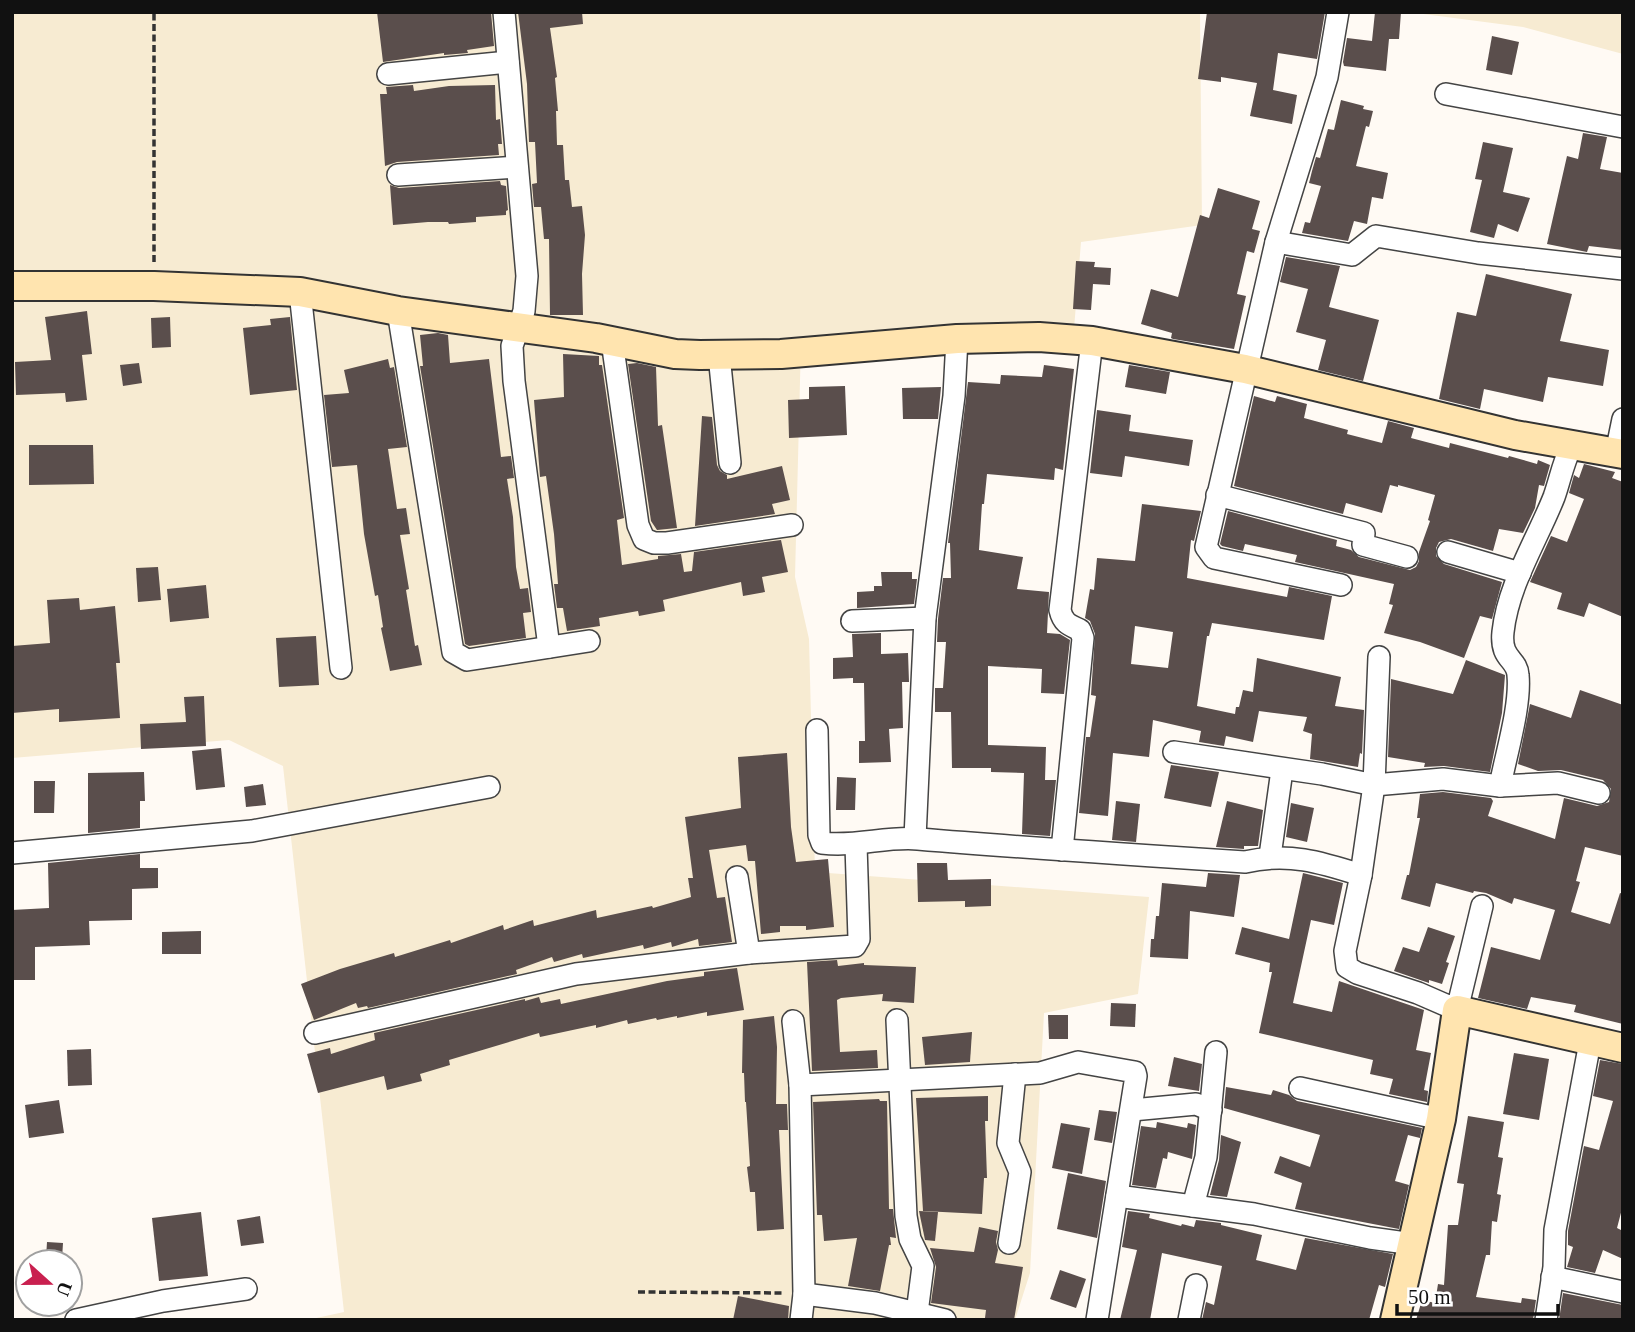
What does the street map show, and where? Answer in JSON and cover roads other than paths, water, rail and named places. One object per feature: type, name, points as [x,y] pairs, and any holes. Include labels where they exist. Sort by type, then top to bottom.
[{"type":"street","points":[[504,12],[527,292],[512,354],[549,647]]},
{"type":"street","points":[[1338,12],[1327,77],[1276,242],[1206,547],[1214,558],[1341,584]]},
{"type":"street","points":[[388,74],[508,62]]},
{"type":"street","points":[[1446,94],[1623,127]]},
{"type":"street","points":[[398,175],[517,167]]},
{"type":"street","points":[[1276,242],[1352,255],[1376,236],[1478,253],[1623,269]]},
{"type":"street","points":[[12,286],[154,286],[300,292],[398,311],[612,341],[665,352],[719,355],[781,354],[957,339],[1039,337],[1092,341],[1245,369],[1571,447],[1619,454],[1623,419]]},
{"type":"street","points":[[300,292],[341,668]]},
{"type":"street","points":[[398,311],[453,652],[467,660],[589,641]]},
{"type":"street","points":[[915,838],[925,618],[954,396],[957,339]]},
{"type":"street","points":[[612,341],[638,525],[644,539],[654,543],[680,542],[792,525]]},
{"type":"street","points":[[1062,850],[1083,638],[1080,630],[1066,624],[1060,610],[1092,341]]},
{"type":"street","points":[[719,355],[730,463]]},
{"type":"street","points":[[1500,786],[1516,704],[1518,674],[1516,666],[1504,653],[1503,629],[1520,573],[1554,496],[1571,447]]},
{"type":"street","points":[[1217,495],[1364,533],[1363,545],[1407,557]]},
{"type":"street","points":[[1448,552],[1520,573]]},
{"type":"street","points":[[852,621],[925,618]]},
{"type":"street","points":[[1379,657],[1374,785],[1361,875],[1345,951],[1347,967],[1357,974],[1418,993],[1457,1010],[1623,1048]]},
{"type":"street","points":[[817,730],[820,841],[825,844],[856,845],[915,838],[987,846],[1245,862],[1270,856],[1324,863],[1361,875]]},
{"type":"street","points":[[1174,752],[1322,774],[1374,785],[1443,779],[1500,786],[1558,783],[1599,793]]},
{"type":"street","points":[[1270,856],[1282,770]]},
{"type":"street","points":[[12,853],[252,831],[489,787]]},
{"type":"street","points":[[315,1033],[576,974],[749,953],[855,946],[858,943],[856,845]]},
{"type":"street","points":[[737,877],[749,953]]},
{"type":"street","points":[[1395,1320],[1441,1119],[1457,1010],[1482,906]]},
{"type":"street","points":[[897,1020],[906,1216],[909,1238],[923,1266],[917,1313]]},
{"type":"street","points":[[793,1021],[800,1085],[804,1294],[801,1320]]},
{"type":"street","points":[[1546,1320],[1555,1230],[1590,1042]]},
{"type":"street","points":[[1193,1206],[1206,1157],[1216,1052]]},
{"type":"street","points":[[800,1085],[1040,1073],[1078,1062],[1135,1072],[1132,1110],[1097,1320]]},
{"type":"street","points":[[1009,1243],[1020,1172],[1008,1143],[1015,1074]]},
{"type":"street","points":[[1300,1088],[1441,1119]]},
{"type":"street","points":[[1132,1110],[1196,1104],[1212,1110]]},
{"type":"street","points":[[1117,1196],[1254,1214],[1413,1244]]},
{"type":"street","points":[[1552,1277],[1623,1292]]},
{"type":"street","points":[[1188,1320],[1196,1285]]},
{"type":"street","points":[[76,1320],[163,1301],[246,1289]]},
{"type":"street","points":[[804,1294],[876,1303],[944,1320]]}]
